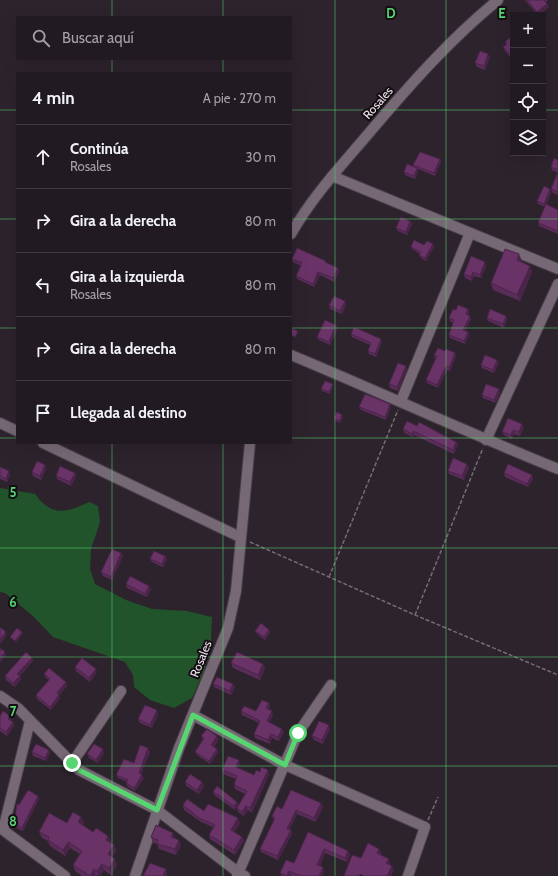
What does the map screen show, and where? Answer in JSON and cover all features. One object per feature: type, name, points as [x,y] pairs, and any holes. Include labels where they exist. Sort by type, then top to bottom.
[{"type":"street","name":"Rosales","points":[[292,232],[314,197],[417,79],[470,22],[498,0]]},
{"type":"street","points":[[332,176],[558,269]]},
{"type":"street","points":[[401,401],[470,233]]},
{"type":"street","points":[[486,440],[558,284]]},
{"type":"street","points":[[292,355],[401,401],[486,440],[558,469]]},
{"type":"street","points":[[0,423],[16,431]]},
{"type":"street","points":[[45,444],[240,538]]},
{"type":"street","name":"Rosales","points":[[135,876],[157,810],[228,628],[236,591],[250,444]]},
{"type":"street","points":[[0,696],[19,710],[79,770],[157,810],[240,875],[298,733],[331,685]]},
{"type":"street","points":[[72,763],[121,691]]},
{"type":"street","points":[[193,715],[285,765],[425,827],[408,876]]},
{"type":"street","points":[[30,721],[3,830],[65,876]]},
{"type":"path","points":[[329,577],[401,401]]},
{"type":"path","points":[[415,615],[486,440]]},
{"type":"path","points":[[240,538],[415,615],[558,675]]},
{"type":"path","points":[[425,827],[438,798]]},
{"type":"green space","points":[[0,488],[35,494],[41,501],[53,510],[59,511],[73,509],[89,502],[98,506],[100,522],[91,549],[90,569],[95,584],[126,600],[152,609],[187,611],[212,617],[211,640],[204,671],[192,698],[174,708],[150,700],[134,687],[133,675],[125,662],[53,637],[33,616],[5,593],[0,592]]},
{"type":"building","points":[[527,0],[544,0],[547,4],[537,12]]},
{"type":"building","points":[[510,38],[510,54],[503,47],[507,44],[505,42]]},
{"type":"building","points":[[480,51],[488,54],[484,66],[475,63]]},
{"type":"building","points":[[420,152],[440,159],[434,173],[413,165]]},
{"type":"building","points":[[554,158],[558,160],[558,170],[551,167]]},
{"type":"building","points":[[407,164],[417,168],[414,176],[404,172]]},
{"type":"building","points":[[558,172],[558,192],[551,189]]},
{"type":"building","points":[[544,186],[550,189],[544,204],[537,201]]},
{"type":"building","points":[[546,204],[558,210],[558,231],[538,223]]},
{"type":"building","points":[[401,217],[410,221],[406,232],[396,228]]},
{"type":"building","points":[[414,240],[424,245],[427,241],[433,244],[425,258],[419,255],[421,252],[411,247]]},
{"type":"building","points":[[297,248],[338,268],[333,278],[318,272],[313,284],[296,276],[302,263],[292,259]]},
{"type":"building","points":[[505,249],[519,254],[517,260],[530,266],[517,295],[491,283]]},
{"type":"building","points":[[471,256],[485,262],[480,275],[473,272],[471,277],[464,274]]},
{"type":"building","points":[[334,296],[345,301],[340,311],[329,305]]},
{"type":"building","points":[[458,305],[468,309],[466,314],[470,316],[463,330],[468,332],[464,341],[449,335],[454,320],[449,318],[453,309],[456,310]]},
{"type":"building","points":[[490,309],[506,316],[503,324],[487,318]]},
{"type":"building","points":[[325,320],[336,325],[329,342],[317,337]]},
{"type":"building","points":[[354,327],[381,339],[375,354],[368,351],[371,343],[351,334]]},
{"type":"building","points":[[292,328],[298,331],[295,337],[292,336]]},
{"type":"building","points":[[438,348],[445,351],[446,349],[455,353],[449,368],[446,366],[437,385],[426,380],[437,356],[434,355]]},
{"type":"building","points":[[485,355],[497,360],[493,370],[481,365]]},
{"type":"building","points":[[398,363],[406,366],[397,387],[389,384]]},
{"type":"building","points":[[325,381],[333,384],[329,392],[321,389]]},
{"type":"building","points":[[486,384],[499,389],[494,400],[482,395]]},
{"type":"building","points":[[365,394],[390,404],[385,417],[359,407]]},
{"type":"building","points":[[337,412],[342,415],[339,421],[334,418]]},
{"type":"building","points":[[508,418],[522,424],[519,432],[513,430],[511,435],[502,432]]},
{"type":"building","points":[[407,421],[417,426],[419,422],[456,442],[453,450],[413,431],[412,434],[403,429]]},
{"type":"building","points":[[453,458],[467,464],[462,476],[448,471]]},
{"type":"building","points":[[37,461],[45,465],[40,476],[32,472]]},
{"type":"building","points":[[508,464],[532,475],[527,484],[504,473]]},
{"type":"building","points":[[60,466],[75,473],[70,482],[56,476]]},
{"type":"building","points":[[0,467],[9,471],[6,479],[0,476]]},
{"type":"building","points":[[112,549],[121,553],[111,577],[101,572]]},
{"type":"building","points":[[154,551],[165,556],[162,564],[150,559]]},
{"type":"building","points":[[130,576],[149,586],[145,594],[126,584]]},
{"type":"building","points":[[261,623],[269,630],[264,637],[255,631]]},
{"type":"building","points":[[0,627],[6,632],[0,640]]},
{"type":"building","points":[[17,628],[22,632],[15,641],[10,637]]},
{"type":"building","points":[[0,648],[5,652],[0,658]]},
{"type":"building","points":[[26,652],[32,658],[17,674],[20,676],[13,683],[5,676]]},
{"type":"building","points":[[237,652],[263,664],[258,675],[231,663]]},
{"type":"building","points":[[82,658],[96,669],[89,678],[75,667]]},
{"type":"building","points":[[49,668],[66,682],[57,693],[59,695],[50,707],[36,695],[50,679],[44,674]]},
{"type":"building","points":[[217,677],[233,684],[230,691],[213,684]]},
{"type":"building","points":[[262,700],[269,703],[266,708],[272,711],[267,721],[282,729],[278,737],[271,734],[268,740],[254,734],[260,721],[241,711],[244,706],[256,711]]},
{"type":"building","points":[[145,705],[157,710],[150,725],[138,719]]},
{"type":"building","points":[[3,711],[10,716],[8,719],[13,722],[6,732],[0,728],[0,716]]},
{"type":"building","points":[[319,721],[329,725],[322,740],[312,736]]},
{"type":"building","points":[[207,729],[217,736],[211,745],[217,749],[209,761],[195,752],[204,738],[201,736]]},
{"type":"building","points":[[36,744],[49,750],[45,758],[32,752]]},
{"type":"building","points":[[94,744],[103,749],[96,760],[87,754]]},
{"type":"building","points":[[140,745],[148,748],[139,773],[142,775],[134,788],[126,783],[128,780],[116,775],[124,759],[134,763]]},
{"type":"building","points":[[228,756],[239,760],[236,767],[254,775],[256,770],[260,772],[261,767],[268,770],[250,808],[246,806],[242,812],[237,808],[247,791],[234,785],[237,776],[222,770]]},
{"type":"building","points":[[190,774],[202,782],[197,790],[185,782]]},
{"type":"building","points":[[217,786],[237,802],[234,806],[213,792]]},
{"type":"building","points":[[28,790],[38,796],[22,828],[14,824],[17,804],[19,805]]},
{"type":"building","points":[[291,790],[321,803],[314,818],[296,810],[287,829],[291,830],[277,856],[260,849],[275,818],[272,816],[277,806],[282,809]]},
{"type":"building","points":[[187,799],[204,811],[208,804],[238,818],[231,830],[242,837],[234,850],[209,835],[215,825],[199,818],[183,805]]},
{"type":"building","points":[[73,812],[81,817],[78,822],[93,832],[96,828],[108,836],[106,840],[114,845],[108,854],[115,859],[109,868],[102,864],[97,871],[94,869],[90,876],[73,865],[82,851],[68,842],[63,850],[48,840],[49,837],[39,832],[49,813],[67,823]]},
{"type":"building","points":[[156,825],[173,833],[171,837],[179,840],[175,849],[157,844],[158,840],[151,837]]},
{"type":"building","points":[[308,832],[348,851],[345,858],[324,849],[317,865],[323,867],[319,876],[301,876],[289,871],[287,876],[280,873],[286,860],[294,863]]},
{"type":"building","points":[[368,843],[379,849],[377,853],[389,859],[386,863],[392,866],[387,876],[364,876],[360,874],[359,876],[344,876],[352,855],[361,858]]},
{"type":"building","points":[[150,863],[166,869],[163,876],[143,876]]},
{"type":"route","points":[[72,763],[79,770],[157,810],[193,715],[285,765],[298,733]]}]
